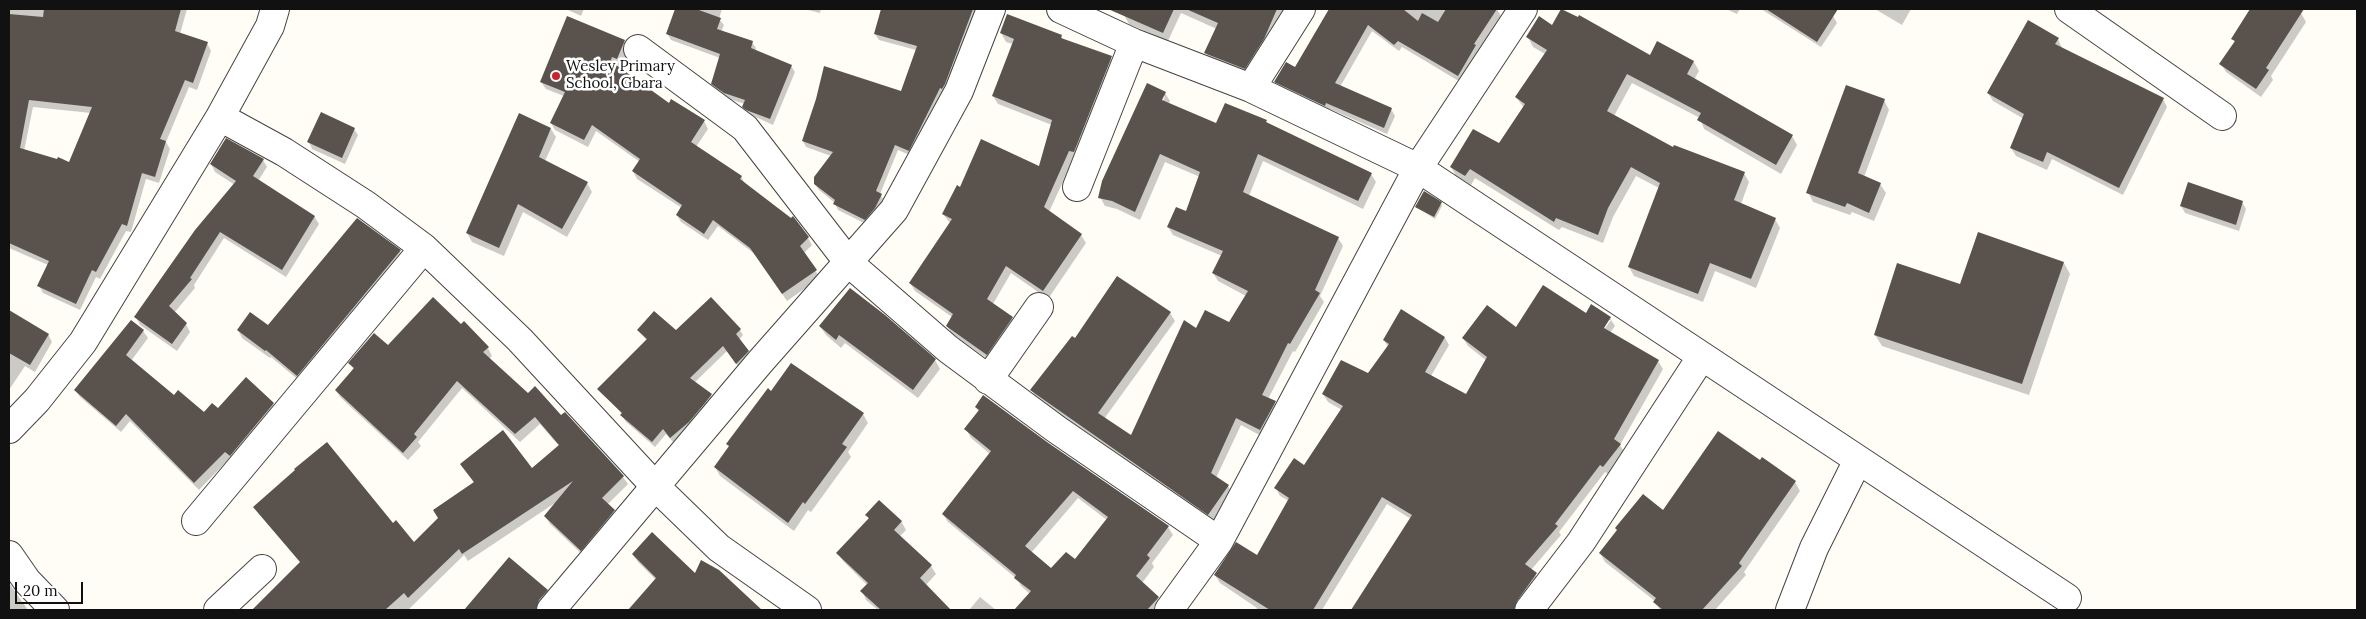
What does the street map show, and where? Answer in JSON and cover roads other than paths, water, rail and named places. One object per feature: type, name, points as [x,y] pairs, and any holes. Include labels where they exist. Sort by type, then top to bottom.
[{"type":"street","points":[[9,429],[37,400],[83,342],[220,117],[270,26],[276,9]]},
{"type":"street","points":[[551,610],[760,362],[894,210],[959,91],[991,9]]},
{"type":"street","points":[[1061,9],[1134,43],[1251,88],[1418,168],[2067,598]]},
{"type":"street","points":[[1251,88],[1301,9]]},
{"type":"street","points":[[1169,610],[1218,541],[1418,168],[1523,9]]},
{"type":"street","points":[[2069,9],[2222,116]]},
{"type":"street","points":[[1077,187],[1134,43]]},
{"type":"street","points":[[638,49],[746,128],[849,263],[948,349],[988,380],[1218,541]]},
{"type":"street","points":[[220,117],[300,163],[366,205],[424,248],[520,340],[655,486],[719,548],[807,610]]},
{"type":"street","points":[[196,521],[424,248]]},
{"type":"street","points":[[988,380],[1039,307]]},
{"type":"street","points":[[1528,610],[1581,542],[1702,356]]},
{"type":"street","points":[[1790,610],[1814,548],[1858,460]]},
{"type":"street","points":[[9,555],[27,581],[55,610]]},
{"type":"street","points":[[218,610],[262,569]]},
{"type":"place","name":"Wesley Primary School, Gbara","points":[[556,76]]}]
